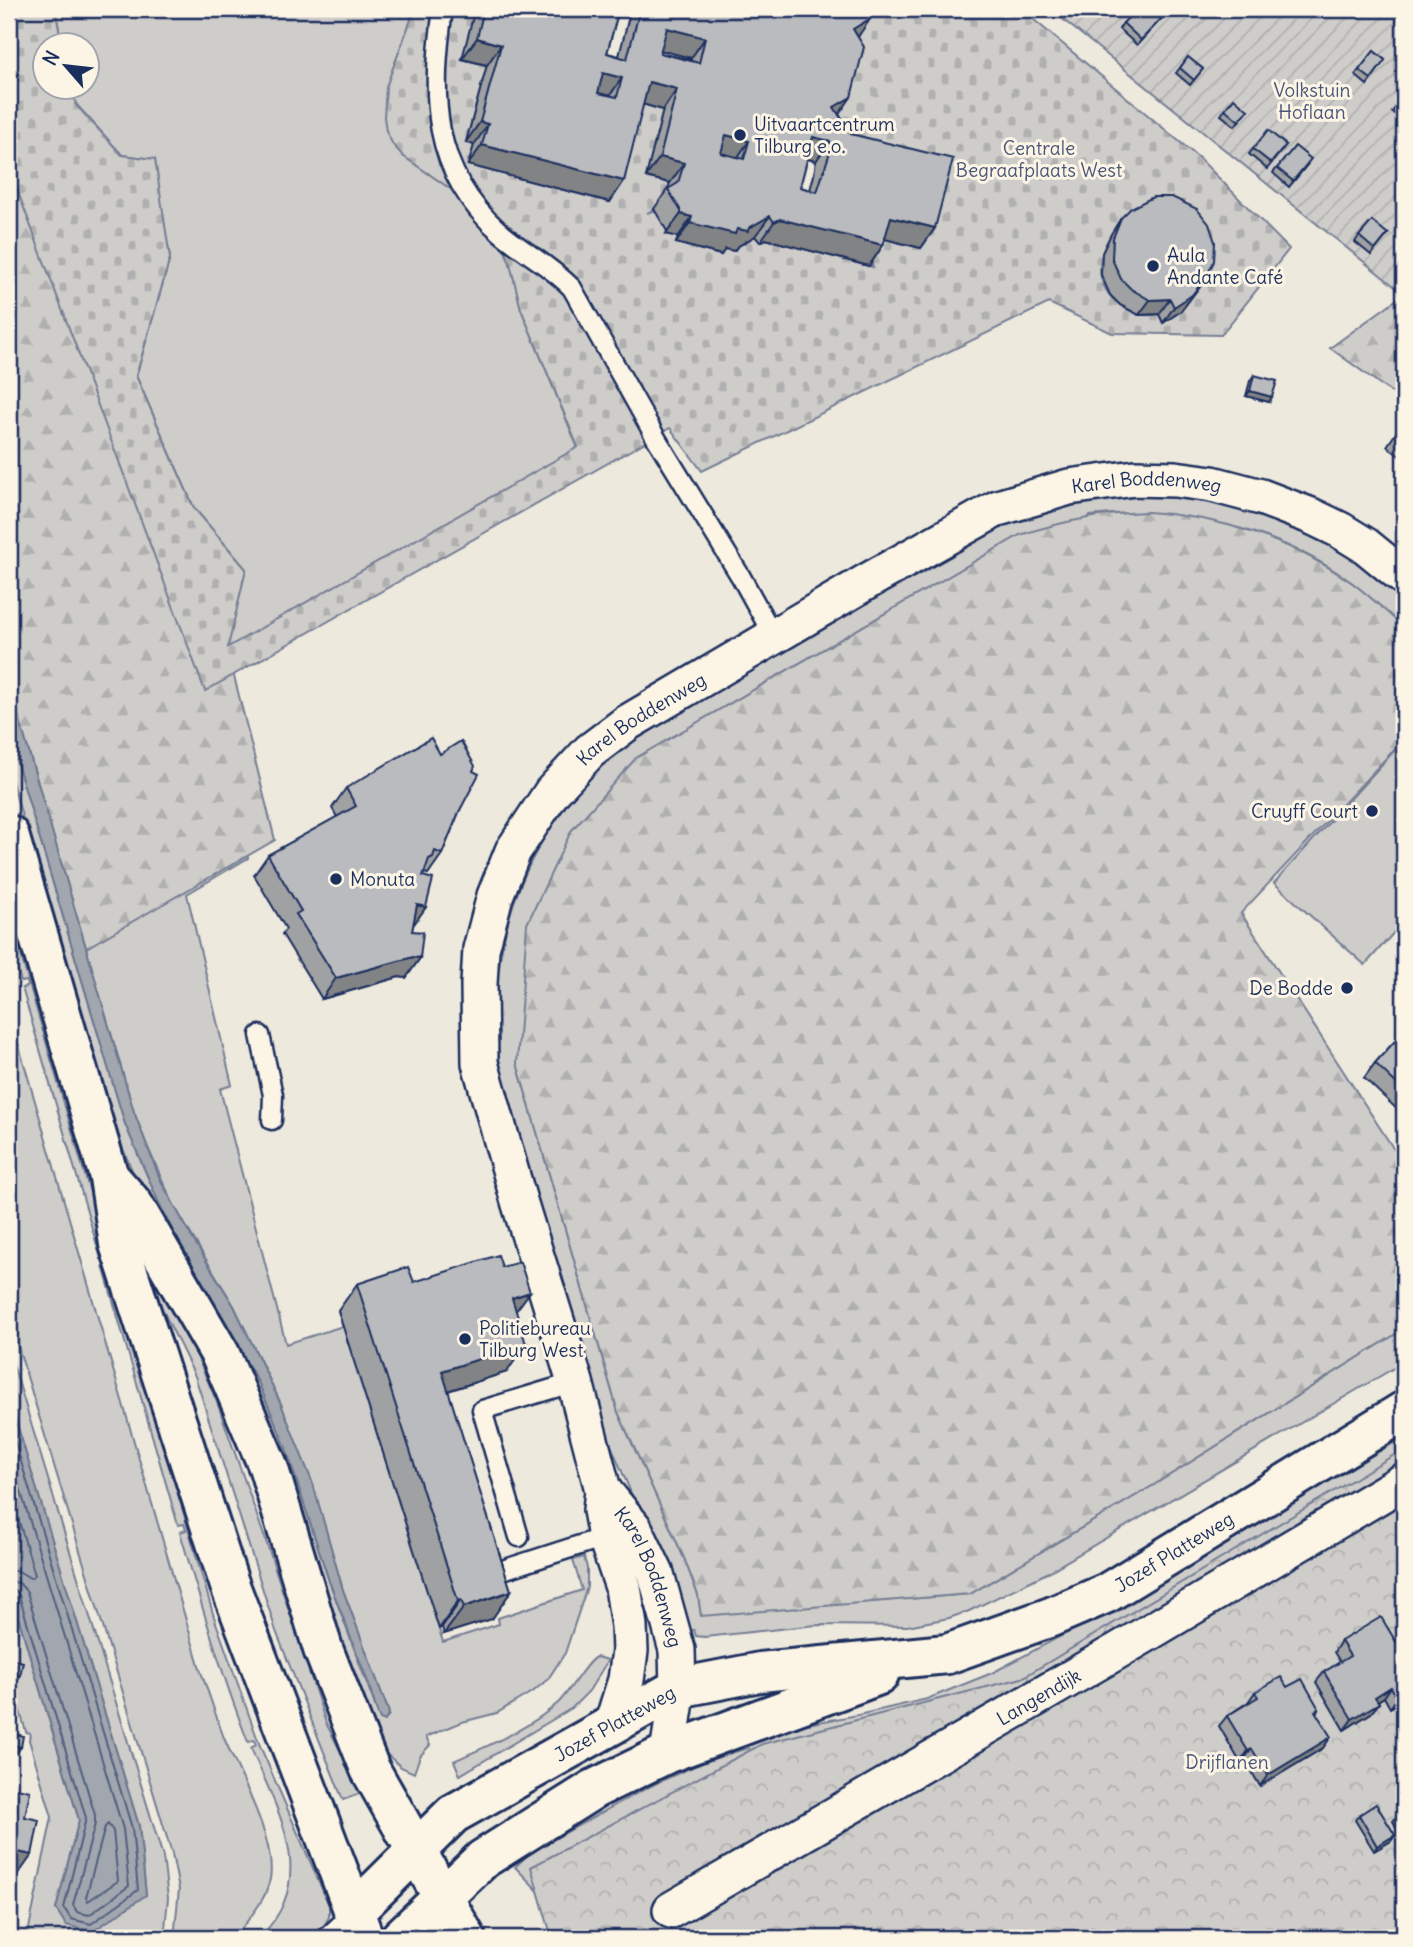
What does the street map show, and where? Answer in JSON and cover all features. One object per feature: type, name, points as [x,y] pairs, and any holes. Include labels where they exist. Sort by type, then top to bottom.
[{"type":"main road","points":[[9,835],[109,1177],[119,1244],[229,1583],[348,1930]]},
{"type":"main road","points":[[109,1177],[133,1203],[220,1354],[268,1466],[323,1649],[370,1769],[466,1938]]},
{"type":"main road","name":"Jozef Platteweg","points":[[348,1930],[417,1850],[453,1814],[678,1688],[760,1672],[947,1654],[1051,1617],[1107,1593],[1404,1411]]},
{"type":"main road","name":"Jozef Platteweg","points":[[400,1938],[483,1859],[594,1789],[668,1753],[927,1657]]},
{"type":"street","name":"Karel Boddenweg","points":[[668,1753],[678,1688],[677,1650],[656,1574],[620,1532],[603,1490],[575,1382],[480,1063],[481,949],[495,896],[513,850],[552,792],[590,751],[627,723],[998,508],[1069,487],[1135,478],[1175,479],[1212,485],[1261,496],[1311,516],[1366,546],[1404,577]]},
{"type":"street","name":"Langendijk","points":[[671,1910],[1404,1481]]},
{"type":"street","name":"Karel Boddenweg","points":[[612,1725],[626,1680],[630,1651],[620,1532]]},
{"type":"lane","points":[[443,9],[436,57],[439,114],[441,139],[456,176],[471,203],[491,223],[557,272],[572,288],[656,438],[775,637]]},
{"type":"lane","points":[[260,1035],[273,1095],[272,1120]]},
{"type":"lane","points":[[519,1537],[482,1410],[575,1382]]},
{"type":"lane","points":[[487,1575],[620,1532]]},
{"type":"green space","points":[[9,9],[55,9],[59,32],[32,32],[32,102],[75,102],[122,155],[152,159],[170,258],[136,376],[194,508],[246,569],[227,648],[275,840],[86,948],[9,684]]},
{"type":"green space","name":"Centrale Begraafplaats West","points":[[9,9],[55,9],[59,32],[32,32],[32,102],[75,102],[122,155],[155,159],[170,258],[136,376],[194,508],[246,569],[228,647],[578,447],[521,309],[504,248],[487,220],[458,194],[403,156],[386,131],[386,87],[415,9],[475,9],[463,58],[487,65],[466,142],[474,145],[469,165],[635,102],[663,110],[646,177],[670,183],[664,203],[647,213],[655,210],[667,234],[678,237],[676,243],[735,248],[755,236],[760,242],[766,239],[873,267],[820,127],[865,9],[1021,9],[1199,158],[1289,249],[1221,335],[1112,333],[1049,303],[702,471],[670,428],[205,691],[9,168]],"holes":[[[1115,229],[1201,281],[1185,305],[1162,321],[1159,314],[1139,314],[1120,305],[1106,289],[1101,280],[1100,269],[1102,253]]]},
{"type":"green space","points":[[55,9],[415,9],[386,87],[403,156],[458,194],[487,220],[504,248],[521,309],[578,448],[227,648],[245,569],[194,508],[136,376],[170,258],[122,155],[76,104],[102,102],[102,32],[59,32]]},
{"type":"green space","name":"Volkstuin Hoflaan","points":[[1050,9],[1404,9],[1404,294]]},
{"type":"green space","points":[[1404,294],[1404,393],[1391,392],[1330,348]]},
{"type":"green space","points":[[1137,493],[1214,499],[1320,535],[1389,581],[1404,595],[1404,628],[1358,587],[1322,563],[1260,535],[1227,525],[1159,514],[1090,516],[517,1063],[618,1412],[684,1558],[698,1595],[701,1615],[970,1594],[1152,1486],[1404,1329],[1404,1362],[1045,1574],[969,1611],[949,1618],[907,1626],[816,1625],[696,1636],[694,1630],[687,1631],[670,1569],[631,1493],[604,1429],[506,1097],[498,1046],[496,997],[502,949],[514,903],[532,859],[557,818],[588,779],[625,744],[966,540],[1044,507]]},
{"type":"green space","points":[[1148,512],[1175,514],[1228,525],[1305,554],[1351,582],[1404,628],[1404,739],[1241,913],[1404,1165],[1404,1329],[1152,1486],[970,1594],[701,1616],[698,1595],[684,1558],[618,1412],[517,1063],[527,924],[571,831],[636,758],[1020,535],[1083,519]]},
{"type":"green space","points":[[9,736],[125,1124],[165,1217],[259,1384],[285,1445],[329,1581],[380,1719],[389,1715],[388,1710],[343,1590],[316,1496],[281,1404],[234,1306],[174,1206],[148,1148],[134,1112],[86,948],[246,850],[248,858],[187,894],[232,1085],[220,1089],[286,1344],[343,1326],[443,1642],[499,1624],[498,1618],[582,1590],[573,1560],[584,1557],[587,1587],[565,1653],[548,1679],[497,1713],[462,1722],[426,1737],[430,1745],[420,1756],[414,1773],[401,1767],[382,1750],[116,1133],[9,772]]},
{"type":"green space","name":"Cruyff Court","points":[[1404,740],[1404,921],[1365,965],[1274,883]]},
{"type":"green space","points":[[9,915],[214,1617],[260,1746],[329,1905],[329,1917],[317,1938],[260,1938],[277,1917],[284,1902],[289,1883],[288,1843],[251,1748],[256,1745],[254,1740],[248,1742],[238,1716],[180,1532],[186,1530],[184,1524],[178,1525],[103,1266],[109,1264],[107,1257],[101,1259],[22,988],[28,986],[27,981],[21,982],[9,941]]},
{"type":"green space","points":[[9,1012],[201,1672],[224,1738],[255,1808],[268,1846],[271,1864],[268,1887],[235,1938],[174,1938],[179,1889],[172,1854],[9,1317]]},
{"type":"green space","points":[[160,1271],[217,1402],[326,1723],[362,1793],[343,1800],[276,1631],[195,1376],[147,1278]]},
{"type":"green space","points":[[9,1351],[163,1857],[168,1898],[164,1938],[27,1938],[52,1817],[29,1740],[30,1733],[26,1732],[9,1673],[9,1586],[79,1820],[56,1909],[146,1895],[139,1826],[9,1398]]},
{"type":"green space","points":[[1404,1437],[1404,1468],[666,1901],[549,1902],[515,1867],[531,1852],[637,1793],[692,1767],[749,1748],[746,1735],[858,1715],[927,1699],[992,1673],[1104,1613]]},
{"type":"green space","name":"Drijflanen","points":[[1404,1449],[1404,1938],[552,1938],[531,1867],[762,1744],[1022,1678]]},
{"type":"green space","points":[[596,1657],[608,1660],[589,1691],[572,1708],[460,1775],[454,1761],[508,1736],[547,1712],[563,1698]]},
{"type":"water","points":[[9,684],[134,1112],[160,1179],[234,1306],[281,1404],[313,1484],[343,1590],[388,1710],[385,1721],[378,1715],[329,1581],[285,1445],[259,1384],[165,1217],[125,1124],[9,736]]},
{"type":"water","points":[[9,1398],[139,1826],[146,1895],[92,1932],[66,1925],[56,1909],[79,1820],[9,1586]]},
{"type":"building","name":"Uitvaartcentrum Tilburg e.o.","points":[[484,9],[619,9],[607,53],[627,59],[640,9],[873,9],[871,18],[853,29],[864,47],[851,97],[834,107],[851,134],[953,159],[935,228],[891,217],[883,245],[780,219],[774,222],[770,216],[748,231],[737,229],[735,234],[690,223],[692,217],[681,214],[668,189],[678,183],[684,163],[660,157],[677,89],[649,82],[624,181],[482,145],[488,124],[480,122],[501,45],[477,38]],"holes":[[[667,28],[705,38],[699,63],[660,53]],[[603,73],[622,78],[617,97],[598,93]],[[726,135],[749,141],[744,159],[721,153]],[[813,137],[830,141],[829,155],[817,192],[800,187]]]},
{"type":"building","points":[[1137,9],[1149,9],[1161,19],[1141,40],[1123,23]]},
{"type":"building","points":[[1374,51],[1385,60],[1371,79],[1359,70]]},
{"type":"building","points":[[1188,57],[1203,69],[1194,80],[1180,68]]},
{"type":"building","points":[[1404,96],[1404,113],[1396,106]]},
{"type":"building","points":[[1234,98],[1248,110],[1239,121],[1225,109]]},
{"type":"building","points":[[1268,130],[1286,145],[1271,163],[1253,149]]},
{"type":"building","points":[[1295,146],[1311,159],[1293,181],[1277,168]]},
{"type":"building","name":"Aula Andante Café","points":[[1153,197],[1172,197],[1197,209],[1209,224],[1215,242],[1214,261],[1206,278],[1192,295],[1174,307],[1170,299],[1150,300],[1131,289],[1121,279],[1112,259],[1113,238],[1121,218],[1131,208]]},
{"type":"building","points":[[1372,221],[1388,234],[1375,250],[1359,236]]},
{"type":"building","points":[[1254,375],[1277,381],[1272,397],[1250,391]]},
{"type":"building","name":"Monuta","points":[[431,738],[440,754],[461,741],[475,766],[473,771],[479,774],[459,812],[442,854],[435,851],[423,876],[433,879],[426,907],[417,905],[412,931],[423,932],[420,958],[413,957],[336,978],[296,914],[301,911],[268,855],[356,806],[346,788]]},
{"type":"building","points":[[1404,1031],[1404,1091],[1375,1063]]},
{"type":"building","points":[[498,1255],[502,1267],[520,1262],[530,1292],[512,1298],[526,1344],[442,1371],[511,1591],[464,1607],[461,1600],[458,1601],[357,1284],[408,1267],[414,1282]]},
{"type":"building","points":[[1381,1617],[1404,1655],[1404,1694],[1397,1698],[1391,1687],[1375,1697],[1379,1703],[1352,1719],[1324,1672],[1350,1656],[1341,1641]]},
{"type":"building","points":[[10,1659],[23,1662],[20,1676],[9,1673]]},
{"type":"building","points":[[1281,1677],[1287,1687],[1302,1679],[1319,1709],[1315,1711],[1331,1737],[1268,1775],[1252,1749],[1248,1751],[1227,1716],[1258,1697],[1255,1692]]},
{"type":"building","points":[[9,1732],[23,1736],[21,1747],[9,1744]]},
{"type":"building","points":[[17,1788],[30,1791],[25,1817],[39,1820],[32,1855],[9,1850],[9,1789],[16,1791]]},
{"type":"building","points":[[1376,1804],[1395,1835],[1377,1846],[1359,1815]]},
{"type":"building","points":[[1404,1812],[1404,1830],[1397,1816]]},
{"type":"place","name":"Uitvaartcentrum Tilburg e.o.","points":[[740,135]]},
{"type":"place","name":"Aula Andante Café","points":[[1153,266]]},
{"type":"place","name":"Cruyff Court","points":[[1372,811]]},
{"type":"place","name":"Monuta","points":[[336,879]]},
{"type":"place","name":"De Bodde","points":[[1347,988]]},
{"type":"place","name":"Politiebureau Tilburg West","points":[[465,1339]]}]
